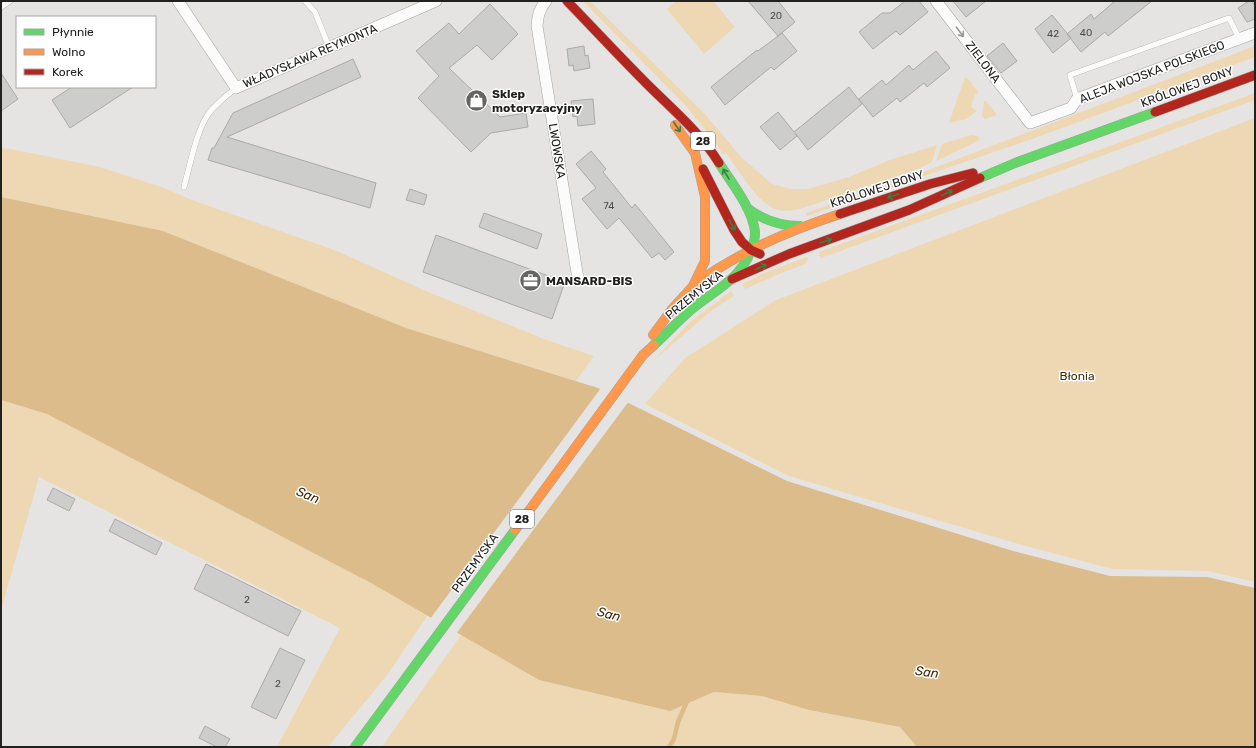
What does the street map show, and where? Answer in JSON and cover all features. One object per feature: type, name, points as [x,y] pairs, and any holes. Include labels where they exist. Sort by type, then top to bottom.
[{"type":"main road","name":"28","points":[[567,1],[647,84],[681,116],[712,152],[747,208],[755,233],[751,250],[744,266],[732,279]]},
{"type":"main road","name":"KRÓLOWEJ BONY","points":[[789,254],[909,210],[1015,163],[1255,76]]},
{"type":"main road","name":"28","points":[[647,84],[695,153],[705,197],[706,229],[705,261],[693,286]]},
{"type":"main road","points":[[695,153],[734,230],[742,242],[751,250],[759,254],[769,256],[789,254]]},
{"type":"main road","name":"KRÓLOWEJ BONY","points":[[751,250],[804,226],[930,184],[1015,163]]},
{"type":"main road","points":[[747,208],[773,224],[792,227],[804,226]]},
{"type":"main road","name":"PRZEMYSKA","points":[[643,355],[654,332],[693,286],[724,265],[751,250]]},
{"type":"main road","name":"PRZEMYSKA","points":[[355,747],[643,355],[692,309],[732,279],[789,254]]},
{"type":"street","name":"WŁADYSŁAWA REYMONTA","points":[[178,1],[236,88],[436,1]]},
{"type":"street","name":"LWOWSKA","points":[[546,1],[540,8],[537,26],[578,279]]},
{"type":"street","name":"ZIELONA","points":[[936,1],[1030,123]]},
{"type":"street","name":"ALEJA WOJSKA POLSKIEGO","points":[[1030,123],[1071,108],[1078,99],[1255,33]]},
{"type":"lane","points":[[1,7],[10,1]]},
{"type":"lane","points":[[305,1],[315,12],[329,47]]},
{"type":"lane","points":[[1078,99],[1070,75],[1229,18],[1239,38]]},
{"type":"lane","points":[[184,187],[199,133],[208,115],[221,99],[236,88]]},
{"type":"green space","points":[[583,1],[590,1],[705,114],[742,158],[772,184],[791,189],[808,189],[849,177],[890,160],[937,145],[932,162],[918,169],[800,209],[784,211],[770,207],[749,186],[726,153],[723,155],[714,140],[685,105]]},
{"type":"green space","points":[[676,1],[713,1],[735,27],[704,54],[667,9]]},
{"type":"green space","points":[[1255,46],[1255,57],[1032,139],[807,216],[806,213],[902,180]]},
{"type":"green space","points":[[965,77],[979,93],[975,94],[971,107],[977,111],[966,119],[949,123]]},
{"type":"green space","points":[[1255,93],[1255,100],[821,258],[819,252]]},
{"type":"green space","points":[[984,101],[986,101],[997,115],[985,119],[982,116]]},
{"type":"green space","name":"Błonia","points":[[1255,118],[1255,582],[1208,571],[1112,569],[1015,543],[789,476],[645,404],[685,358],[776,300]]},
{"type":"green space","points":[[972,135],[977,136],[980,140],[936,161],[942,144]]},
{"type":"green space","points":[[1,148],[100,167],[164,188],[192,200],[337,251],[426,291],[544,339],[594,356],[576,381],[406,328],[163,231],[1,197]]},
{"type":"green space","points":[[807,257],[808,259],[805,264],[745,289],[742,284],[764,273]]},
{"type":"green space","points":[[731,291],[734,296],[711,311],[653,361],[690,322]]},
{"type":"green space","points":[[1,400],[47,414],[371,583],[428,615],[387,675],[328,747],[277,747],[340,628],[39,477],[1,610]]},
{"type":"green space","points":[[461,635],[539,680],[670,711],[714,692],[762,696],[809,710],[900,727],[917,747],[382,747]]},
{"type":"water","name":"San","points":[[1,197],[163,231],[406,328],[598,388],[787,481],[1013,551],[1110,576],[1207,577],[1255,588],[1255,747],[917,747],[900,727],[809,710],[762,696],[714,692],[670,711],[539,680],[371,583],[47,414],[1,400]]},
{"type":"pier","points":[[601,388],[629,401],[456,634],[430,619]]},
{"type":"building","points":[[748,1],[778,1],[795,22],[778,36]]},
{"type":"building","points":[[905,1],[919,1],[928,12],[900,35],[896,31],[873,49],[859,32],[882,13],[890,13]]},
{"type":"building","points":[[953,1],[986,1],[966,17]]},
{"type":"building","points":[[1115,1],[1152,1],[1108,36],[1105,32],[1081,52],[1067,34],[1091,14],[1094,19]]},
{"type":"building","points":[[1249,1],[1252,1],[1255,6],[1255,19],[1247,22],[1238,8]]},
{"type":"building","points":[[490,4],[518,34],[492,60],[477,45],[449,68],[500,117],[526,113],[528,127],[491,133],[471,152],[418,98],[439,76],[416,51],[449,23],[459,34]]},
{"type":"building","points":[[1052,15],[1071,38],[1053,53],[1035,29]]},
{"type":"building","points":[[782,33],[797,51],[774,70],[771,67],[725,105],[711,87],[757,50],[758,51]]},
{"type":"building","points":[[1003,43],[1017,61],[1001,73],[987,56]]},
{"type":"building","points":[[584,46],[585,56],[588,55],[590,68],[574,71],[573,65],[569,66],[567,49]]},
{"type":"building","points":[[936,51],[950,68],[927,87],[924,83],[900,102],[897,98],[873,117],[859,99],[882,80],[886,85],[909,65],[913,70]]},
{"type":"building","points":[[353,59],[361,77],[227,137],[376,183],[370,208],[208,160],[212,148],[214,148],[233,113]]},
{"type":"building","points":[[1,73],[18,99],[1,111]]},
{"type":"building","points":[[849,87],[862,104],[808,150],[795,133],[797,136],[780,150],[760,127],[778,112],[794,132]]},
{"type":"building","points":[[70,88],[131,88],[70,128],[52,100]]},
{"type":"building","points":[[593,99],[595,124],[578,126],[577,116],[573,117],[571,101]]},
{"type":"building","points":[[591,151],[606,169],[603,172],[632,208],[635,204],[674,252],[665,260],[659,253],[652,258],[619,218],[607,229],[582,199],[596,188],[576,164]]},
{"type":"building","points":[[410,189],[427,195],[424,205],[406,200]]},
{"type":"building","points":[[484,213],[542,234],[537,249],[479,227]]},
{"type":"building","points":[[436,235],[565,282],[552,319],[423,272]]},
{"type":"building","points":[[53,488],[75,499],[69,511],[47,500]]},
{"type":"building","points":[[115,519],[162,543],[156,555],[109,531]]},
{"type":"building","points":[[206,564],[301,611],[288,636],[194,589]]},
{"type":"building","points":[[280,648],[305,660],[276,719],[251,707]]},
{"type":"building","points":[[205,726],[230,739],[225,747],[217,747],[199,738]]},
{"type":"waterway","points":[[669,747],[674,739],[678,722],[688,699]]},
{"type":"traffic: fast","points":[[980,178],[1015,163],[1155,112]]},
{"type":"traffic: fast","points":[[654,345],[692,309],[735,275],[748,258],[753,245],[755,232],[750,214],[741,196],[719,163]]},
{"type":"traffic: fast","points":[[747,208],[772,222],[800,226]]},
{"type":"traffic: fast","points":[[355,747],[515,530]]},
{"type":"traffic: slow","points":[[653,335],[673,308],[693,286],[705,261],[705,197],[695,153],[675,125]]},
{"type":"traffic: slow","points":[[693,286],[720,267],[766,243],[810,224],[840,214]]},
{"type":"traffic: slow","points":[[515,530],[643,355],[654,345]]},
{"type":"traffic: jam","points":[[567,1],[694,131],[719,163]]},
{"type":"traffic: jam","points":[[1155,112],[1255,75]]},
{"type":"traffic: jam","points":[[703,169],[734,230],[742,242],[751,250],[760,254]]},
{"type":"traffic: jam","points":[[840,214],[930,184],[973,173]]},
{"type":"traffic: jam","points":[[732,279],[789,254],[909,210],[980,178]]},
{"type":"place","name":"Sklep motoryzacyjny","points":[[476,101]]},
{"type":"place","name":"MANSARD-BIS","points":[[530,281]]}]
